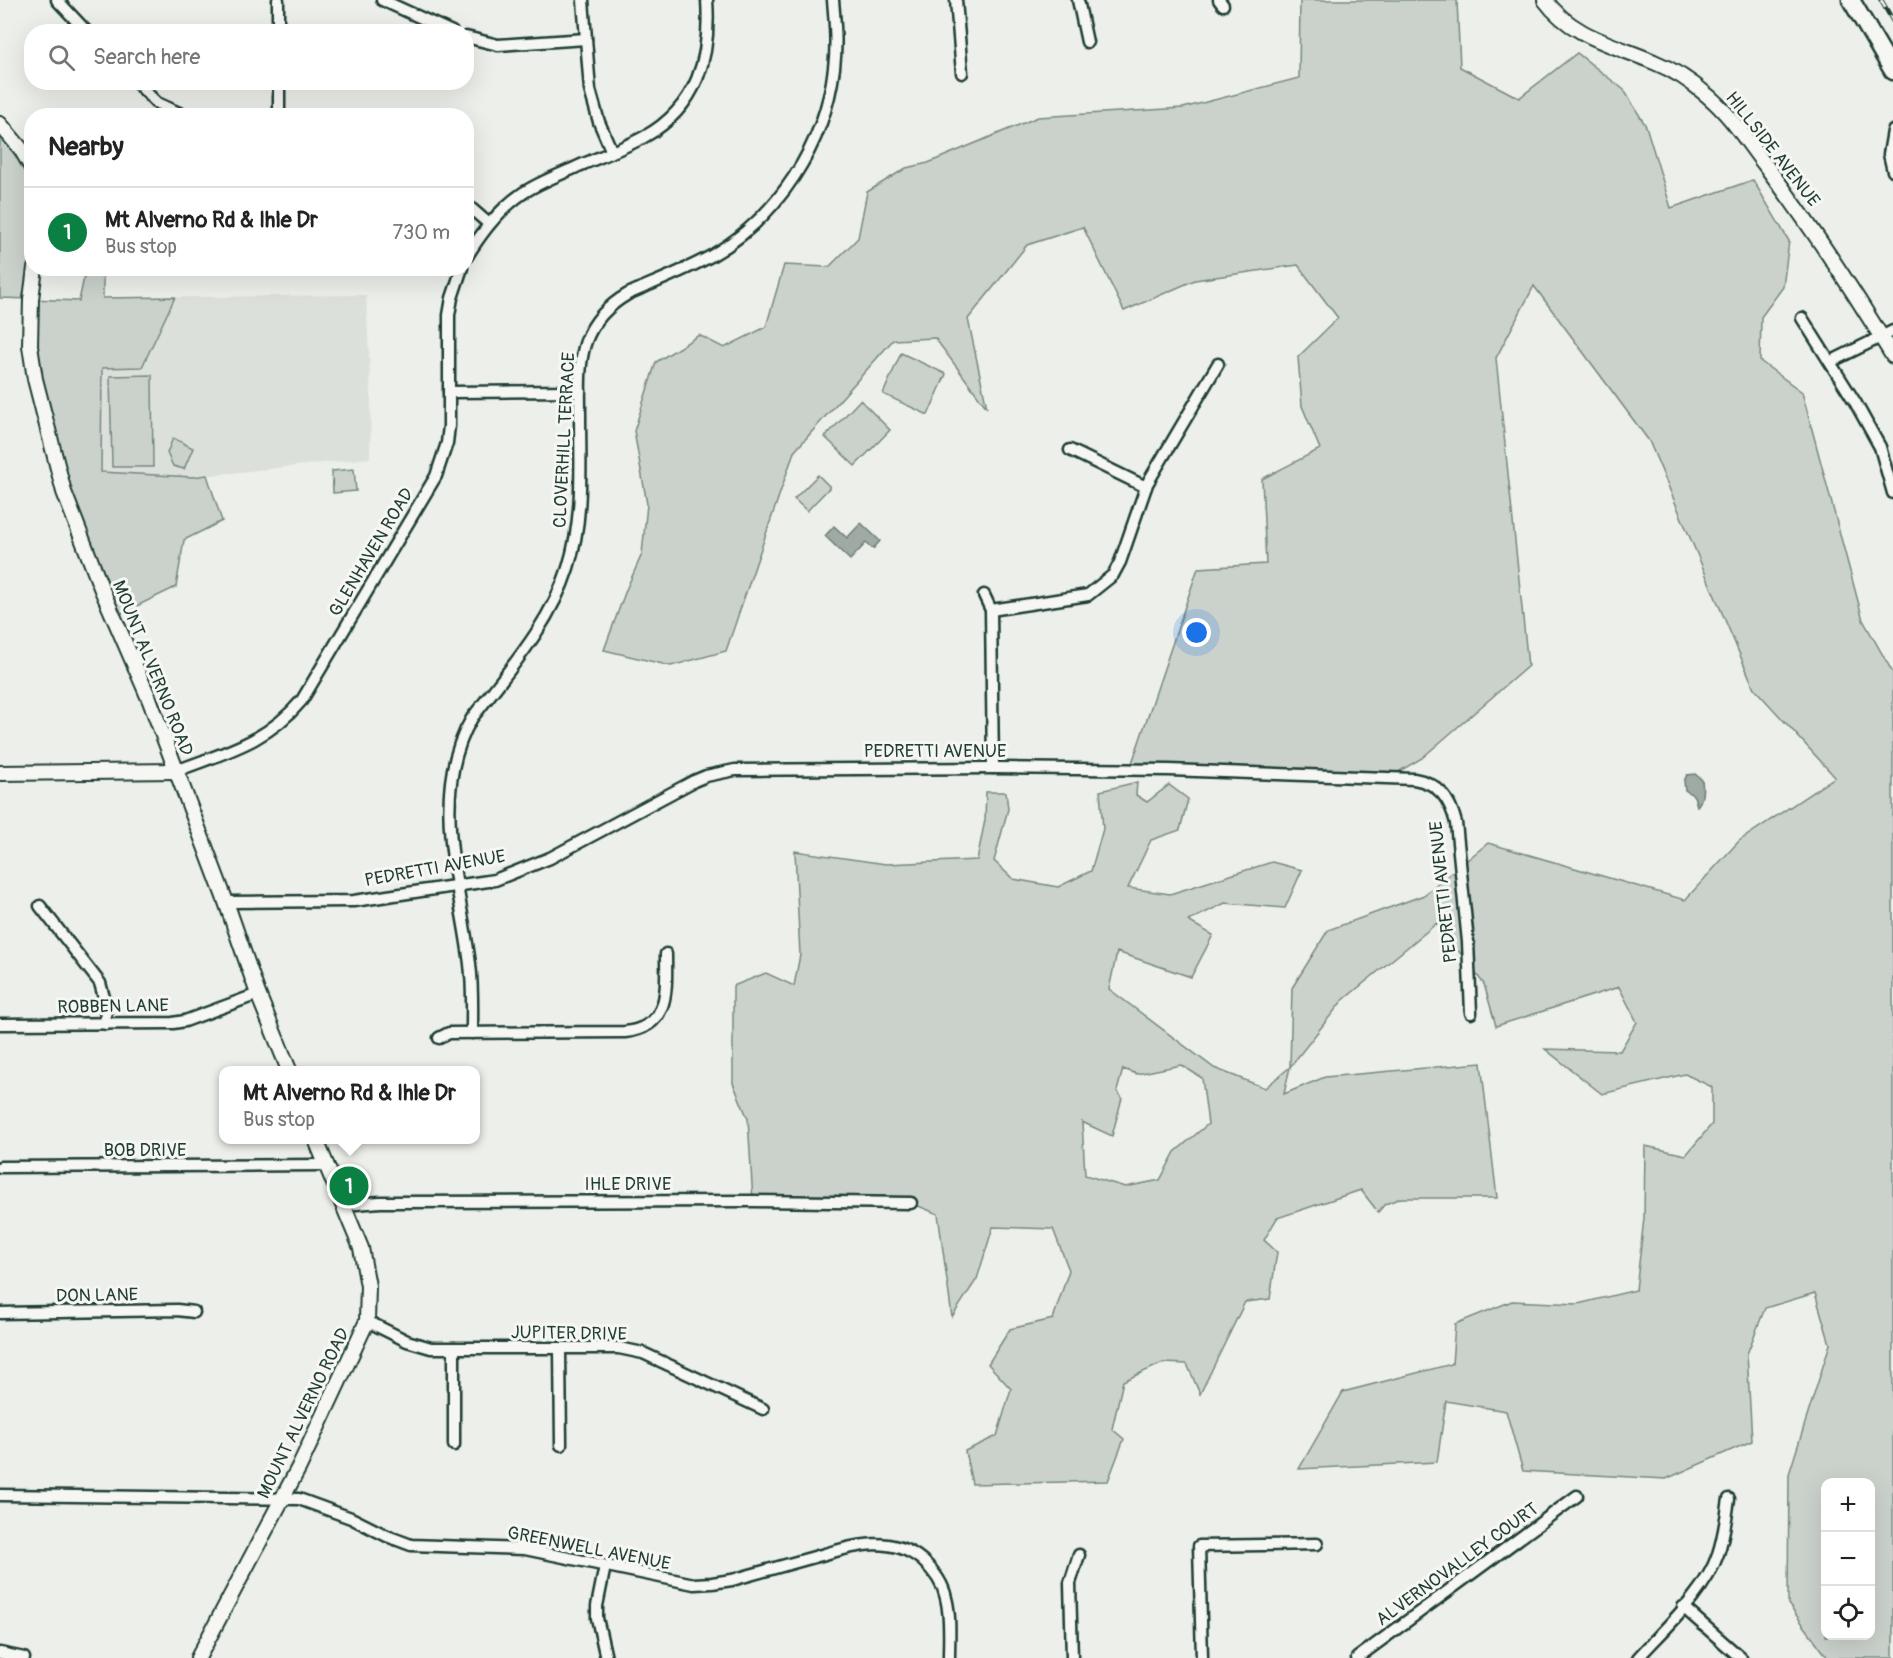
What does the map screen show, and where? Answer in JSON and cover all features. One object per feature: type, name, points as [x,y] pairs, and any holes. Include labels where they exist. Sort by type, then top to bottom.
[{"type":"main road","points":[[1851,0],[1893,71]]},
{"type":"street","points":[[57,0],[80,24]]},
{"type":"street","points":[[278,0],[279,24]]},
{"type":"street","points":[[382,0],[434,24]]},
{"type":"street","points":[[583,0],[590,90],[612,152]]},
{"type":"street","points":[[474,246],[489,224],[510,203],[533,188],[644,138],[671,117],[692,90],[699,75],[708,42],[707,0]]},
{"type":"street","name":"CLOVERHILL TERRACE","points":[[472,1033],[470,965],[450,830],[452,764],[463,732],[538,631],[551,608],[568,568],[577,531],[580,500],[580,391],[582,359],[586,341],[591,329],[606,309],[628,294],[688,267],[733,241],[768,210],[794,177],[816,135],[829,95],[836,48],[833,0]]},
{"type":"street","points":[[956,0],[962,73]]},
{"type":"street","points":[[1078,0],[1087,42]]},
{"type":"street","name":"HILLSIDE AVENUE","points":[[1545,0],[1569,26],[1674,72],[1701,89],[1724,111],[1810,225],[1887,334],[1893,356]]},
{"type":"street","points":[[474,40],[507,45],[586,39]]},
{"type":"street","points":[[144,90],[158,103],[169,108]]},
{"type":"street","points":[[279,90],[279,108]]},
{"type":"street","points":[[0,124],[24,154]]},
{"type":"street","points":[[1893,131],[1889,154],[1893,171]]},
{"type":"street","points":[[474,211],[489,224]]},
{"type":"street","name":"MOUNT ALVERNO ROAD","points":[[34,276],[30,346],[35,379],[64,492],[102,590],[150,701],[258,994],[287,1066]]},
{"type":"street","name":"GLENHAVEN ROAD","points":[[176,771],[265,735],[279,725],[302,700],[436,476],[447,443],[449,315],[459,276]]},
{"type":"street","points":[[1802,318],[1880,447],[1893,493]]},
{"type":"street","points":[[1830,362],[1887,334]]},
{"type":"street","points":[[991,610],[1088,595],[1113,575],[1120,562],[1146,487],[1218,364]]},
{"type":"street","points":[[449,392],[580,391]]},
{"type":"street","points":[[1070,450],[1146,487]]},
{"type":"street","points":[[984,594],[991,610],[993,768]]},
{"type":"street","name":"PEDRETTI AVENUE","points":[[226,902],[354,901],[495,880],[550,858],[694,781],[722,772],[993,768],[1169,770],[1414,778],[1437,788],[1449,802],[1456,823],[1468,942],[1471,1013]]},
{"type":"street","points":[[0,773],[176,771]]},
{"type":"street","points":[[40,906],[100,983],[105,1001],[106,1024]]},
{"type":"street","points":[[439,1038],[449,1034],[624,1032],[641,1028],[656,1017],[665,1001],[666,954]]},
{"type":"street","name":"ROBBEN LANE","points":[[0,1024],[173,1023],[185,1021],[258,994]]},
{"type":"street","name":"MOUNT ALVERNO ROAD","points":[[198,1658],[314,1435],[368,1321],[366,1269],[361,1248],[318,1144]]},
{"type":"street","name":"BOB DRIVE","points":[[0,1167],[327,1166]]},
{"type":"street","name":"IHLE DRIVE","points":[[344,1204],[741,1201],[911,1203]]},
{"type":"street","name":"DON LANE","points":[[0,1313],[177,1310],[194,1312]]},
{"type":"street","name":"JUPITER DRIVE","points":[[368,1321],[419,1345],[454,1348],[619,1348],[637,1352],[763,1409]]},
{"type":"street","points":[[454,1348],[454,1445]]},
{"type":"street","points":[[560,1348],[561,1445]]},
{"type":"street","name":"GREENWELL AVENUE","points":[[0,1495],[282,1497],[311,1502],[411,1545],[525,1549],[678,1582],[712,1583],[861,1545],[899,1547],[927,1565],[942,1586],[948,1610],[949,1658]]},
{"type":"street","name":"ALVERNOVALLEY COURT","points":[[1357,1658],[1577,1496]]},
{"type":"street","points":[[1638,1658],[1704,1583],[1718,1556],[1729,1499]]},
{"type":"street","points":[[1202,1658],[1199,1546],[1317,1544]]},
{"type":"street","points":[[1072,1658],[1070,1583],[1079,1555]]},
{"type":"street","points":[[605,1566],[597,1606],[597,1618],[606,1658]]},
{"type":"street","points":[[1683,1607],[1741,1658]]},
{"type":"street","points":[[0,1653],[24,1658]]},
{"type":"shaded area","points":[[1300,0],[1457,0],[1460,67],[1519,98],[1577,53],[1624,90],[1646,126],[1671,208],[1753,180],[1789,241],[1783,287],[1761,317],[1760,361],[1802,392],[1863,620],[1893,673],[1893,1658],[1828,1658],[1788,1604],[1789,1474],[1830,1344],[1815,1293],[1765,1308],[1747,1354],[1752,1441],[1666,1479],[1523,1471],[1506,1411],[1446,1401],[1437,1462],[1299,1469],[1343,1392],[1452,1364],[1455,1324],[1512,1301],[1578,1304],[1636,1290],[1644,1218],[1645,1146],[1686,1155],[1712,1124],[1712,1087],[1685,1074],[1602,1094],[1545,1049],[1620,1051],[1637,1022],[1619,987],[1496,1026],[1484,984],[1437,923],[1342,1001],[1290,1067],[1292,988],[1328,930],[1424,895],[1488,843],[1685,900],[1739,841],[1835,777],[1754,688],[1649,441],[1534,286],[1496,358],[1528,666],[1422,758],[1388,778],[1130,769],[1198,568],[1266,564],[1262,479],[1320,449],[1302,406],[1298,357],[1338,318],[1298,265],[1195,280],[1124,311],[1083,227],[1027,245],[968,319],[987,408],[935,338],[893,340],[794,452],[726,651],[671,666],[604,650],[642,554],[647,504],[634,431],[656,362],[699,335],[724,348],[766,327],[784,265],[829,267],[858,238],[867,192],[906,168],[928,163],[1038,117],[1183,108],[1299,78]]},
{"type":"shaded area","points":[[0,124],[24,158],[24,276],[31,276],[31,299],[0,298]]},
{"type":"shaded area","points":[[84,276],[103,276],[103,298],[175,297],[142,367],[102,368],[101,472],[193,477],[207,475],[222,521],[184,540],[176,587],[114,617],[102,590],[35,379],[31,299],[79,301]]},
{"type":"shaded area","points":[[366,295],[371,394],[370,458],[193,477],[101,472],[103,298]]},
{"type":"shaded area","points":[[901,353],[946,374],[928,415],[883,394]]},
{"type":"shaded area","points":[[152,375],[153,467],[112,467],[110,376]]},
{"type":"shaded area","points":[[860,400],[890,430],[855,466],[825,437]]},
{"type":"shaded area","points":[[173,438],[193,448],[184,469],[173,466],[167,453]]},
{"type":"shaded area","points":[[354,469],[356,491],[333,493],[332,471]]},
{"type":"shaded area","points":[[818,475],[830,487],[807,511],[794,499]]},
{"type":"shaded area","points":[[861,523],[880,541],[873,549],[866,543],[850,560],[825,536],[834,526],[847,538]]},
{"type":"shaded area","points":[[1695,774],[1702,780],[1701,797],[1697,806],[1694,796],[1685,790],[1684,781],[1687,775]]},
{"type":"shaded area","points":[[1137,782],[1136,795],[1147,802],[1169,785],[1188,799],[1180,830],[1151,840],[1128,888],[1170,894],[1272,862],[1302,870],[1285,908],[1225,903],[1188,921],[1213,935],[1191,977],[1117,952],[1109,989],[1214,1068],[1265,1088],[1290,1067],[1284,1094],[1325,1077],[1481,1063],[1497,1198],[1401,1198],[1385,1204],[1378,1212],[1361,1190],[1277,1218],[1264,1240],[1277,1252],[1270,1299],[1245,1302],[1200,1394],[1187,1364],[1163,1363],[1123,1381],[1112,1429],[1124,1439],[1108,1481],[972,1484],[965,1451],[997,1436],[1011,1389],[988,1364],[1010,1329],[1053,1319],[1069,1270],[1053,1229],[993,1227],[977,1279],[952,1317],[938,1214],[911,1203],[753,1201],[748,1119],[733,1083],[733,986],[766,973],[794,986],[800,955],[795,851],[886,864],[977,860],[985,820],[986,792],[1006,792],[1008,809],[994,861],[1013,879],[1058,887],[1091,871],[1103,829],[1100,791]],"holes":[[[1181,1065],[1202,1078],[1208,1124],[1175,1152],[1160,1180],[1125,1187],[1085,1175],[1082,1122],[1112,1136],[1122,1098],[1117,1091],[1123,1069],[1137,1074]]]},
{"type":"railway","points":[[1881,0],[1893,21]]},
{"type":"place","name":"Mt Alverno Rd & Ihle Dr","points":[[349,1186]]}]
